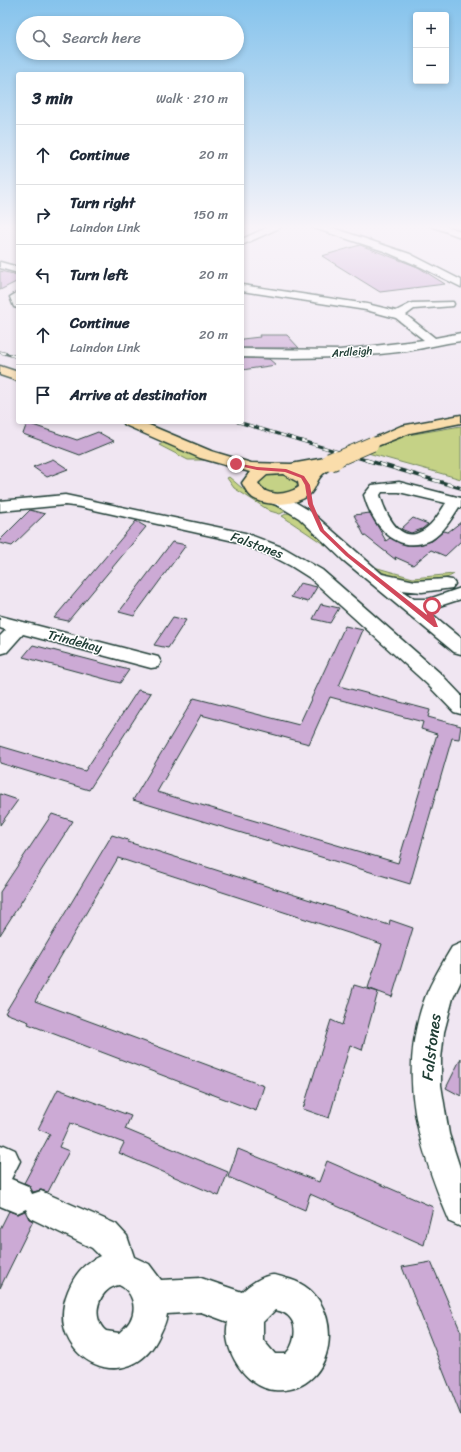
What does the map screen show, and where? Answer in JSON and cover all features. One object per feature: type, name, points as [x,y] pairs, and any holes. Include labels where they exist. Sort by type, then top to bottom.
[{"type":"main road","points":[[0,370],[16,376]]},
{"type":"main road","points":[[255,491],[250,483],[255,476],[268,470],[305,467],[330,462],[406,429],[461,412]]},
{"type":"main road","points":[[406,429],[461,419]]},
{"type":"main road","points":[[135,424],[203,452],[250,468],[277,469],[298,474],[306,480],[307,486]]},
{"type":"main road","points":[[372,444],[402,436],[461,426]]},
{"type":"main road","points":[[203,452],[255,491],[272,498],[295,496],[307,486],[314,474],[330,462]]},
{"type":"street","points":[[273,293],[367,307],[400,316],[433,342]]},
{"type":"street","points":[[400,316],[400,313],[412,306],[449,304]]},
{"type":"street","name":"Ardleigh","points":[[244,353],[330,354],[399,348],[461,337]]},
{"type":"street","points":[[307,486],[310,504],[322,530]]},
{"type":"street","points":[[399,487],[458,502],[425,536],[412,540],[398,536],[390,530],[373,504],[372,495],[377,488],[399,487]]},
{"type":"street","points":[[272,498],[297,508],[366,570],[436,625]]},
{"type":"street","name":"Falstones","points":[[0,506],[65,500],[81,502],[231,535],[278,552],[316,574],[434,679],[461,707]]},
{"type":"street","points":[[366,570],[393,582],[415,587],[435,586],[453,580]]},
{"type":"street","points":[[409,604],[409,601],[416,595],[453,580]]},
{"type":"street","points":[[461,593],[432,606],[429,611],[432,621],[461,648]]},
{"type":"street","points":[[409,604],[421,606],[441,601]]},
{"type":"street","name":"Trindehay","points":[[0,622],[150,662]]},
{"type":"street","points":[[0,648],[19,627]]},
{"type":"street","name":"Falstones","points":[[461,955],[437,1002],[428,1041],[424,1073],[428,1112],[438,1150],[446,1176],[461,1211]]},
{"type":"street","points":[[12,1185],[104,1236],[115,1248],[120,1268]]},
{"type":"street","points":[[120,1268],[131,1271],[140,1277],[147,1286],[151,1298],[151,1311],[148,1324],[141,1336],[132,1345],[120,1351],[108,1351],[96,1346],[87,1337],[81,1325],[80,1311],[83,1297],[90,1284],[99,1275],[110,1270],[120,1268]]},
{"type":"street","points":[[151,1298],[201,1295],[248,1312]]},
{"type":"green space","points":[[461,426],[461,479],[357,450],[402,436]]},
{"type":"green space","points":[[163,443],[190,452],[204,460],[188,460],[159,445]]},
{"type":"green space","points":[[280,474],[290,476],[297,480],[297,486],[293,490],[283,494],[277,494],[267,491],[259,484],[259,481],[267,475]]},
{"type":"green space","points":[[229,477],[249,494],[288,510],[280,514],[270,511],[234,488],[227,478]]},
{"type":"green space","points":[[290,512],[296,512],[327,544],[325,545],[282,516]]},
{"type":"green space","points":[[374,567],[413,578],[454,574],[445,579],[435,581],[414,582],[392,577]]},
{"type":"building","points":[[259,335],[287,335],[299,348],[244,348],[244,339],[260,337]]},
{"type":"building","points":[[244,358],[269,359],[276,365],[244,370]]},
{"type":"building","points":[[27,424],[30,424],[77,440],[98,432],[114,441],[80,455],[23,434]]},
{"type":"building","points":[[53,459],[68,469],[47,477],[33,467]]},
{"type":"building","points":[[30,510],[45,514],[12,546],[0,543],[0,540]]},
{"type":"building","points":[[370,513],[386,541],[390,538],[407,545],[419,545],[432,541],[444,531],[448,532],[461,522],[461,541],[445,556],[431,550],[413,565],[395,557],[396,560],[364,535],[354,515]]},
{"type":"building","points":[[413,518],[428,524],[422,529],[411,533],[401,529]]},
{"type":"building","points":[[136,521],[146,527],[68,621],[54,618]]},
{"type":"building","points":[[172,542],[186,545],[134,616],[119,612]]},
{"type":"building","points":[[300,583],[317,587],[308,602],[291,597]]},
{"type":"building","points":[[321,604],[339,608],[330,623],[313,619]]},
{"type":"building","points":[[173,617],[186,620],[168,648],[154,645]]},
{"type":"building","points":[[345,626],[363,630],[339,686],[430,710],[428,717],[461,726],[459,739],[452,738],[410,884],[133,800],[194,698],[299,725]],"holes":[[[330,697],[423,722],[421,729],[437,734],[398,863],[157,792],[201,715],[309,744]]]},
{"type":"building","points":[[33,645],[129,670],[120,683],[23,657]]},
{"type":"building","points":[[138,690],[151,693],[89,790],[0,763],[0,746],[85,771]]},
{"type":"building","points":[[0,794],[18,800],[0,825]]},
{"type":"building","points":[[52,814],[73,821],[0,935],[0,892]]},
{"type":"building","points":[[112,835],[128,840],[128,842],[389,925],[390,920],[413,928],[392,997],[368,988],[382,944],[118,858],[35,1001],[264,1086],[256,1111],[28,1024],[29,1022],[5,1013]]},
{"type":"building","points":[[354,985],[378,992],[362,1050],[350,1045],[329,1118],[303,1109],[331,1020],[342,1025]]},
{"type":"building","points":[[461,1058],[461,1096],[446,1088]]},
{"type":"building","points":[[58,1089],[131,1116],[125,1129],[228,1172],[219,1196],[119,1153],[124,1143],[70,1123],[59,1147],[69,1151],[48,1192],[41,1190],[33,1192],[29,1185],[24,1183],[50,1134],[38,1129]]},
{"type":"building","points":[[238,1149],[319,1182],[327,1161],[433,1207],[424,1245],[310,1194],[305,1210],[228,1177]]},
{"type":"building","points":[[9,1211],[18,1214],[25,1211],[29,1219],[33,1221],[0,1288],[0,1229]]},
{"type":"building","points":[[431,1262],[461,1332],[461,1416],[402,1267]]},
{"type":"railway","points":[[0,352],[16,356]]},
{"type":"railway","points":[[244,424],[369,461]]},
{"type":"railway","points":[[366,460],[461,488]]},
{"type":"route","points":[[236,464],[257,469],[286,470],[303,477],[308,485],[308,497],[310,504],[322,530],[348,555],[436,625],[430,617],[429,611],[432,606]]}]
